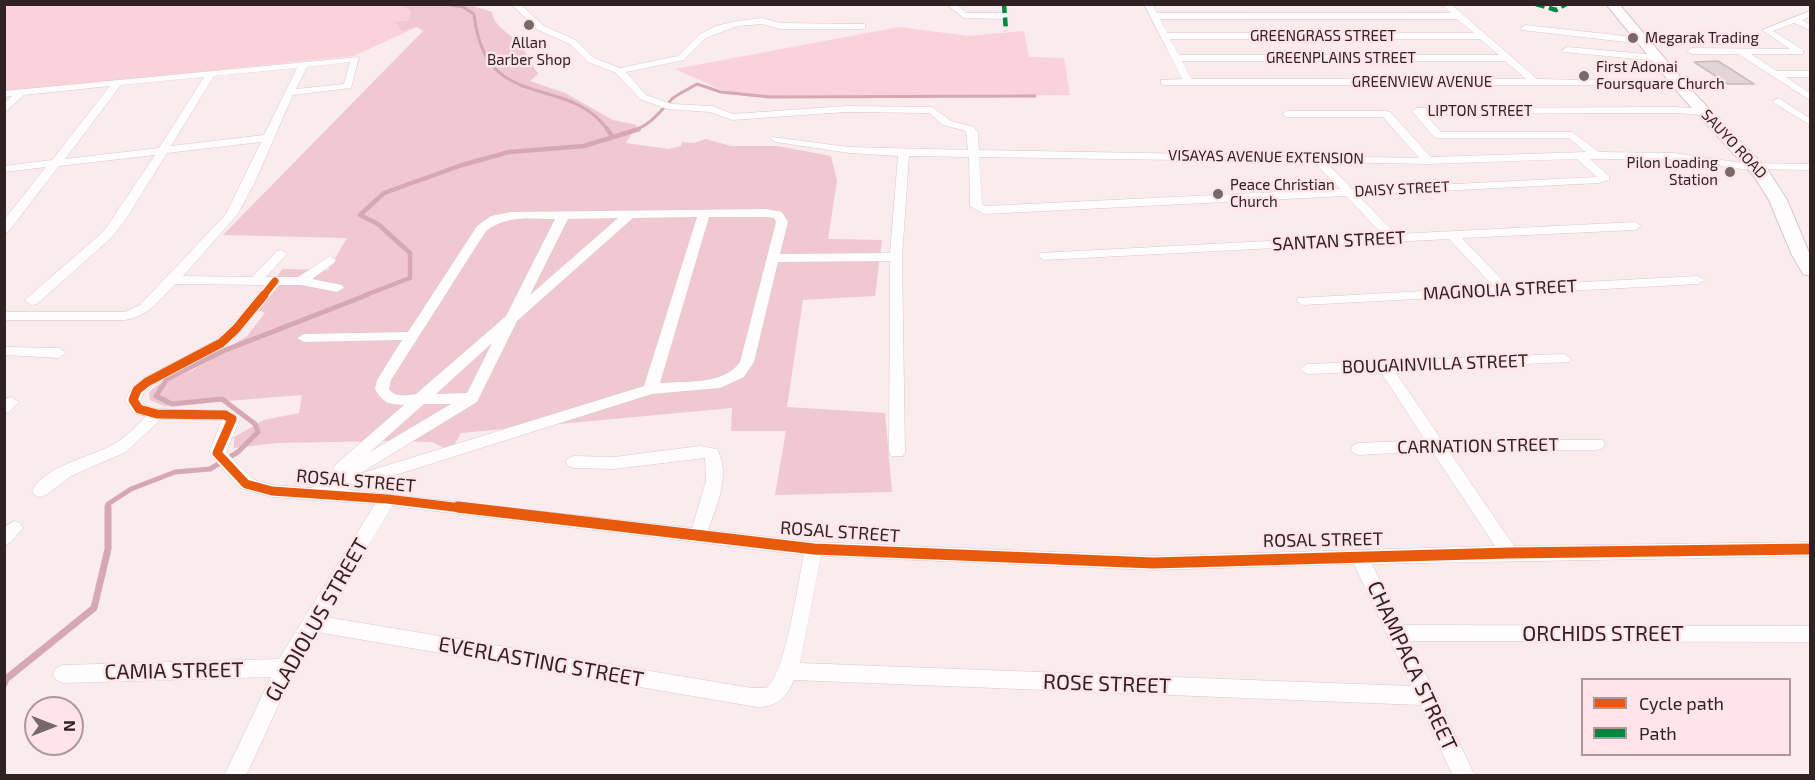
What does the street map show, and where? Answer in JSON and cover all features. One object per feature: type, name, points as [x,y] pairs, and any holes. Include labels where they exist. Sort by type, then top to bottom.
[{"type":"main road","name":"SAUYO ROAD","points":[[1609,5],[1756,166],[1778,200],[1801,255],[1810,270]]},
{"type":"street","points":[[515,4],[541,28],[573,42],[591,60],[619,71],[644,97],[671,107],[712,109],[724,115],[745,117],[846,109],[924,108],[937,112],[947,123],[970,129],[973,133],[975,153]]},
{"type":"street","points":[[950,4],[964,15],[1006,16]]},
{"type":"street","points":[[1148,4],[1188,82]]},
{"type":"street","points":[[1444,4],[1535,82]]},
{"type":"street","points":[[1692,51],[1800,52],[1766,30],[1810,14]]},
{"type":"street","points":[[1154,16],[1458,16]]},
{"type":"street","points":[[1794,19],[1810,28]]},
{"type":"street","points":[[619,71],[681,58],[687,55],[698,40],[713,31],[754,21],[770,22],[780,26],[862,26]]},
{"type":"street","points":[[1525,28],[1643,41]]},
{"type":"street","name":"GREENGRASS STREET","points":[[1165,36],[1481,36]]},
{"type":"street","points":[[1567,50],[1657,58]]},
{"type":"street","points":[[1741,52],[1810,99]]},
{"type":"street","name":"GREENPLAINS STREET","points":[[1176,58],[1506,58]]},
{"type":"street","points":[[4,94],[356,59],[348,86],[289,93]]},
{"type":"street","points":[[4,316],[131,315],[141,311],[231,215],[248,184],[303,65]]},
{"type":"street","points":[[1775,74],[1810,74]]},
{"type":"street","points":[[32,301],[115,226],[210,75]]},
{"type":"street","name":"GREENVIEW AVENUE","points":[[1164,82],[1535,82],[1680,85]]},
{"type":"street","points":[[4,229],[117,84]]},
{"type":"street","points":[[4,110],[20,93]]},
{"type":"street","points":[[1810,99],[1778,101],[1810,122]]},
{"type":"street","name":"LIPTON STREET","points":[[1596,155],[1572,135],[1438,135],[1417,111],[1674,110],[1705,112]]},
{"type":"street","points":[[1287,114],[1386,114],[1428,161]]},
{"type":"street","points":[[4,169],[268,138]]},
{"type":"street","name":"VISAYAS AVENUE EXTENSION","points":[[776,139],[849,150],[904,153],[1428,161],[1580,155],[1664,155],[1756,166],[1810,167]]},
{"type":"street","points":[[897,452],[896,257],[904,153]]},
{"type":"street","name":"DAISY STREET","points":[[975,153],[976,206],[984,210],[1605,178],[1580,155]]},
{"type":"street","points":[[1317,159],[1393,238]]},
{"type":"street","points":[[651,389],[704,214]]},
{"type":"street","points":[[312,495],[629,215]]},
{"type":"street","points":[[312,495],[651,389],[720,383],[739,374],[744,369],[782,222],[778,215],[511,216],[487,224],[481,229],[412,336],[384,380],[382,389],[386,396],[394,400],[472,398]]},
{"type":"street","points":[[312,495],[472,398],[563,216]]},
{"type":"street","name":"SANTAN STREET","points":[[1044,256],[1635,226]]},
{"type":"street","points":[[1452,235],[1504,290]]},
{"type":"street","points":[[255,281],[281,254]]},
{"type":"street","points":[[772,258],[896,257]]},
{"type":"street","points":[[301,281],[330,260]]},
{"type":"street","points":[[174,278],[301,281],[337,288]]},
{"type":"street","name":"MAGNOLIA STREET","points":[[1303,301],[1698,280]]},
{"type":"street","points":[[157,414],[139,409],[133,400],[137,390],[154,378],[221,343],[236,329],[275,281]]},
{"type":"street","points":[[304,338],[412,336]]},
{"type":"street","points":[[4,351],[60,353]]},
{"type":"street","name":"BOUGAINVILLA STREET","points":[[1307,369],[1564,359]]},
{"type":"street","points":[[1384,366],[1509,553]]},
{"type":"street","points":[[40,492],[66,470],[123,446],[157,414]]},
{"type":"street","name":"ROSAL STREET","points":[[157,414],[225,415],[232,419],[217,453],[246,484],[272,491],[387,499],[814,549],[1153,563],[1359,556],[1810,549]]},
{"type":"street","name":"CARNATION STREET","points":[[1359,449],[1437,445],[1597,444]]},
{"type":"street","points":[[574,462],[614,463],[657,456],[711,453],[715,458],[715,471],[709,502],[698,535]]},
{"type":"street","name":"GLADIOLUS STREET","points":[[235,776],[285,668],[387,499]]},
{"type":"street","points":[[788,671],[814,549]]},
{"type":"street","name":"CHAMPACA STREET","points":[[1359,556],[1464,776]]},
{"type":"street","name":"EVERLASTING STREET","points":[[312,623],[755,698],[769,697],[777,692],[788,671]]},
{"type":"street","name":"ORCHIDS STREET","points":[[1396,633],[1810,634]]},
{"type":"street","name":"CAMIA STREET","points":[[63,674],[285,668]]},
{"type":"street","name":"ROSE STREET","points":[[788,671],[1426,696]]},
{"type":"shaded area","points":[[428,4],[447,13],[354,56],[5,92],[4,5]]},
{"type":"shaded area","points":[[401,5],[470,5],[492,12],[499,26],[520,45],[538,74],[530,81],[565,93],[613,120],[637,125],[626,143],[669,149],[681,146],[682,142],[694,143],[706,139],[731,146],[777,146],[831,156],[837,181],[828,239],[882,240],[875,296],[803,300],[787,407],[885,413],[892,492],[775,495],[786,431],[731,431],[732,408],[461,433],[451,451],[432,442],[387,441],[277,443],[234,448],[234,437],[264,420],[299,413],[302,395],[164,406],[150,400],[149,392],[159,384],[193,370],[247,336],[265,313],[258,310],[282,269],[328,270],[347,238],[223,235],[423,31],[417,27],[402,31],[395,22],[408,21],[411,11]]},
{"type":"shaded area","points":[[899,27],[968,36],[1024,31],[1029,57],[1064,58],[1070,95],[770,97],[724,91],[675,69]]},
{"type":"building","points":[[1718,61],[1754,84],[1728,84],[1694,62]]},
{"type":"waterway","points":[[446,4],[463,7],[474,14],[481,46],[494,67],[510,80],[570,101],[590,112],[607,129]]},
{"type":"waterway","points":[[634,130],[650,121],[675,97],[697,84],[721,92],[770,97],[1035,96]]},
{"type":"waterway","points":[[607,129],[613,137]]},
{"type":"waterway","points":[[363,296],[410,278],[410,253],[378,224],[360,215],[384,193],[462,165],[509,152],[584,146],[639,129]]},
{"type":"waterway","points":[[4,684],[6,679],[94,608],[108,549],[108,504],[131,489],[175,472],[210,469],[238,452],[258,432],[255,424],[222,399],[172,404],[156,396],[167,379],[223,351],[367,295]]},
{"type":"marked path","points":[[1004,4],[1006,31]]},
{"type":"marked path","points":[[1536,4],[1556,10],[1566,4]]},
{"type":"cycle path","points":[[275,281],[236,329],[221,343],[147,382],[137,390],[133,400],[139,409],[157,414],[225,415],[232,419],[217,453],[246,484],[272,491],[387,499],[814,549],[1003,558],[1153,563],[1509,553],[1810,549]]},
{"type":"place","name":"Allan Barber Shop","points":[[529,25]]},
{"type":"place","name":"Megarak Trading","points":[[1633,38]]},
{"type":"place","name":"First Adonai Foursquare Church","points":[[1584,76]]},
{"type":"place","name":"Pilon Loading Station","points":[[1730,172]]},
{"type":"place","name":"Peace Christian Church","points":[[1218,194]]}]
